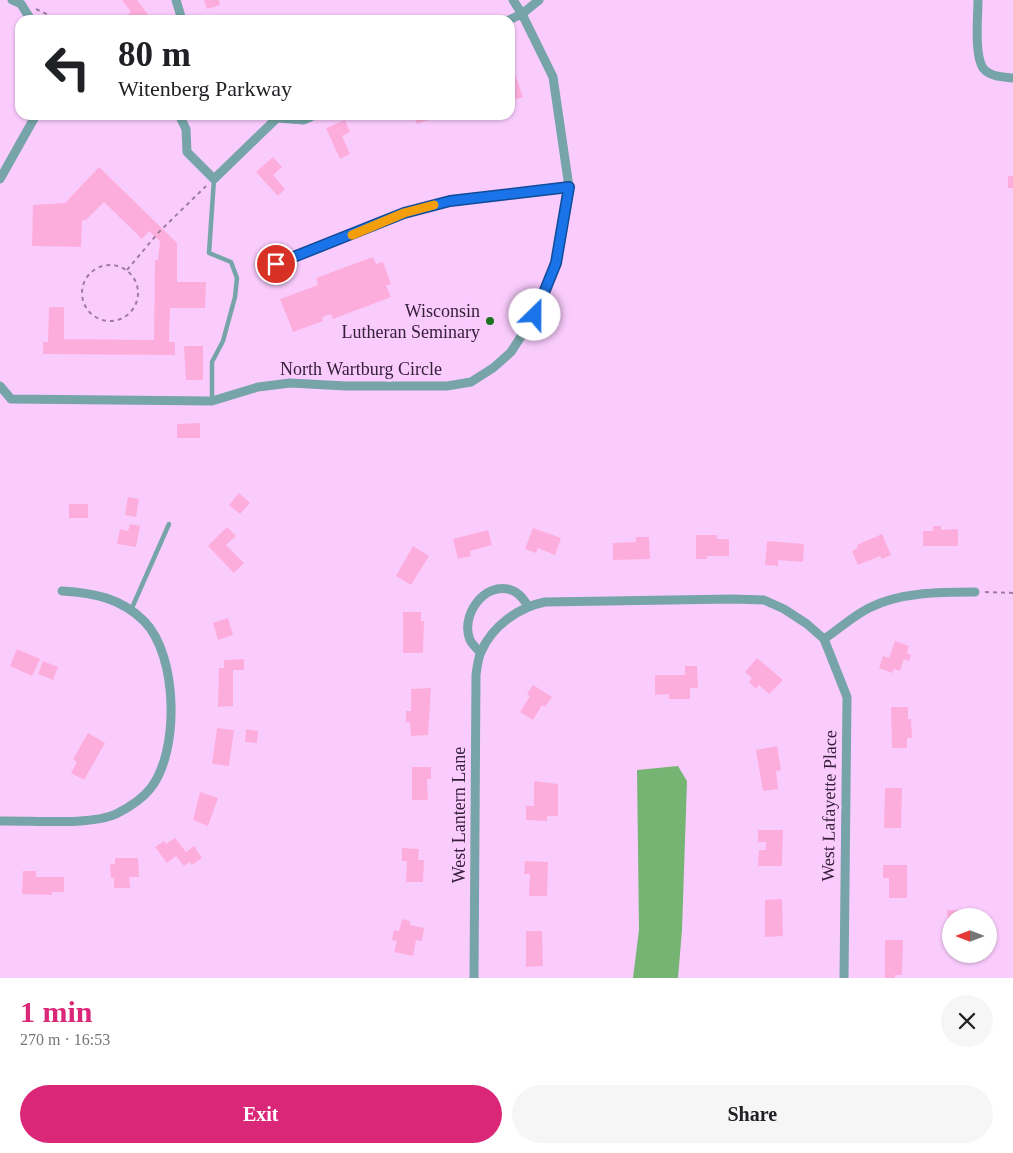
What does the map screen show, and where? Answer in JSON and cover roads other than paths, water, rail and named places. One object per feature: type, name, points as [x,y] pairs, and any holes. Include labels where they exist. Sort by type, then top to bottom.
[{"type":"street","points":[[176,0],[180,15]]},
{"type":"street","name":"North Wartburg Circle","points":[[0,386],[10,399],[212,401],[258,387],[290,383],[413,387],[447,386],[471,382],[511,352],[535,315],[556,263],[569,187],[553,76],[513,0]]},
{"type":"street","points":[[515,18],[539,0]]},
{"type":"street","points":[[978,0],[979,56],[984,68],[989,73],[1013,78]]},
{"type":"street","points":[[17,2],[27,15]]},
{"type":"street","points":[[0,179],[33,120]]},
{"type":"street","points":[[182,120],[186,129],[188,152],[214,179],[275,120]]},
{"type":"street","points":[[264,269],[404,213],[450,201],[569,187]]},
{"type":"street","points":[[480,652],[470,640],[469,628],[472,608],[479,599],[498,590],[511,590],[521,596],[528,606]]},
{"type":"street","points":[[0,821],[100,820],[132,805],[150,789],[163,765],[171,731],[169,684],[160,644],[146,622],[131,610],[110,598],[94,593],[62,591]]},
{"type":"street","points":[[824,639],[868,608],[887,601],[936,592],[975,592]]},
{"type":"street","name":"West Lantern Lane","points":[[474,978],[476,675],[480,652],[489,638],[506,620],[528,606],[555,602],[764,600],[784,609],[824,639]]},
{"type":"street","name":"West Lafayette Place","points":[[824,639],[847,697],[844,978]]},
{"type":"lane","points":[[212,401],[212,362],[223,341],[235,298],[237,278],[231,262],[209,253],[214,179]]},
{"type":"lane","points":[[131,610],[169,524]]},
{"type":"place","name":"Wisconsin Lutheran Seminary","points":[[490,321]]}]
